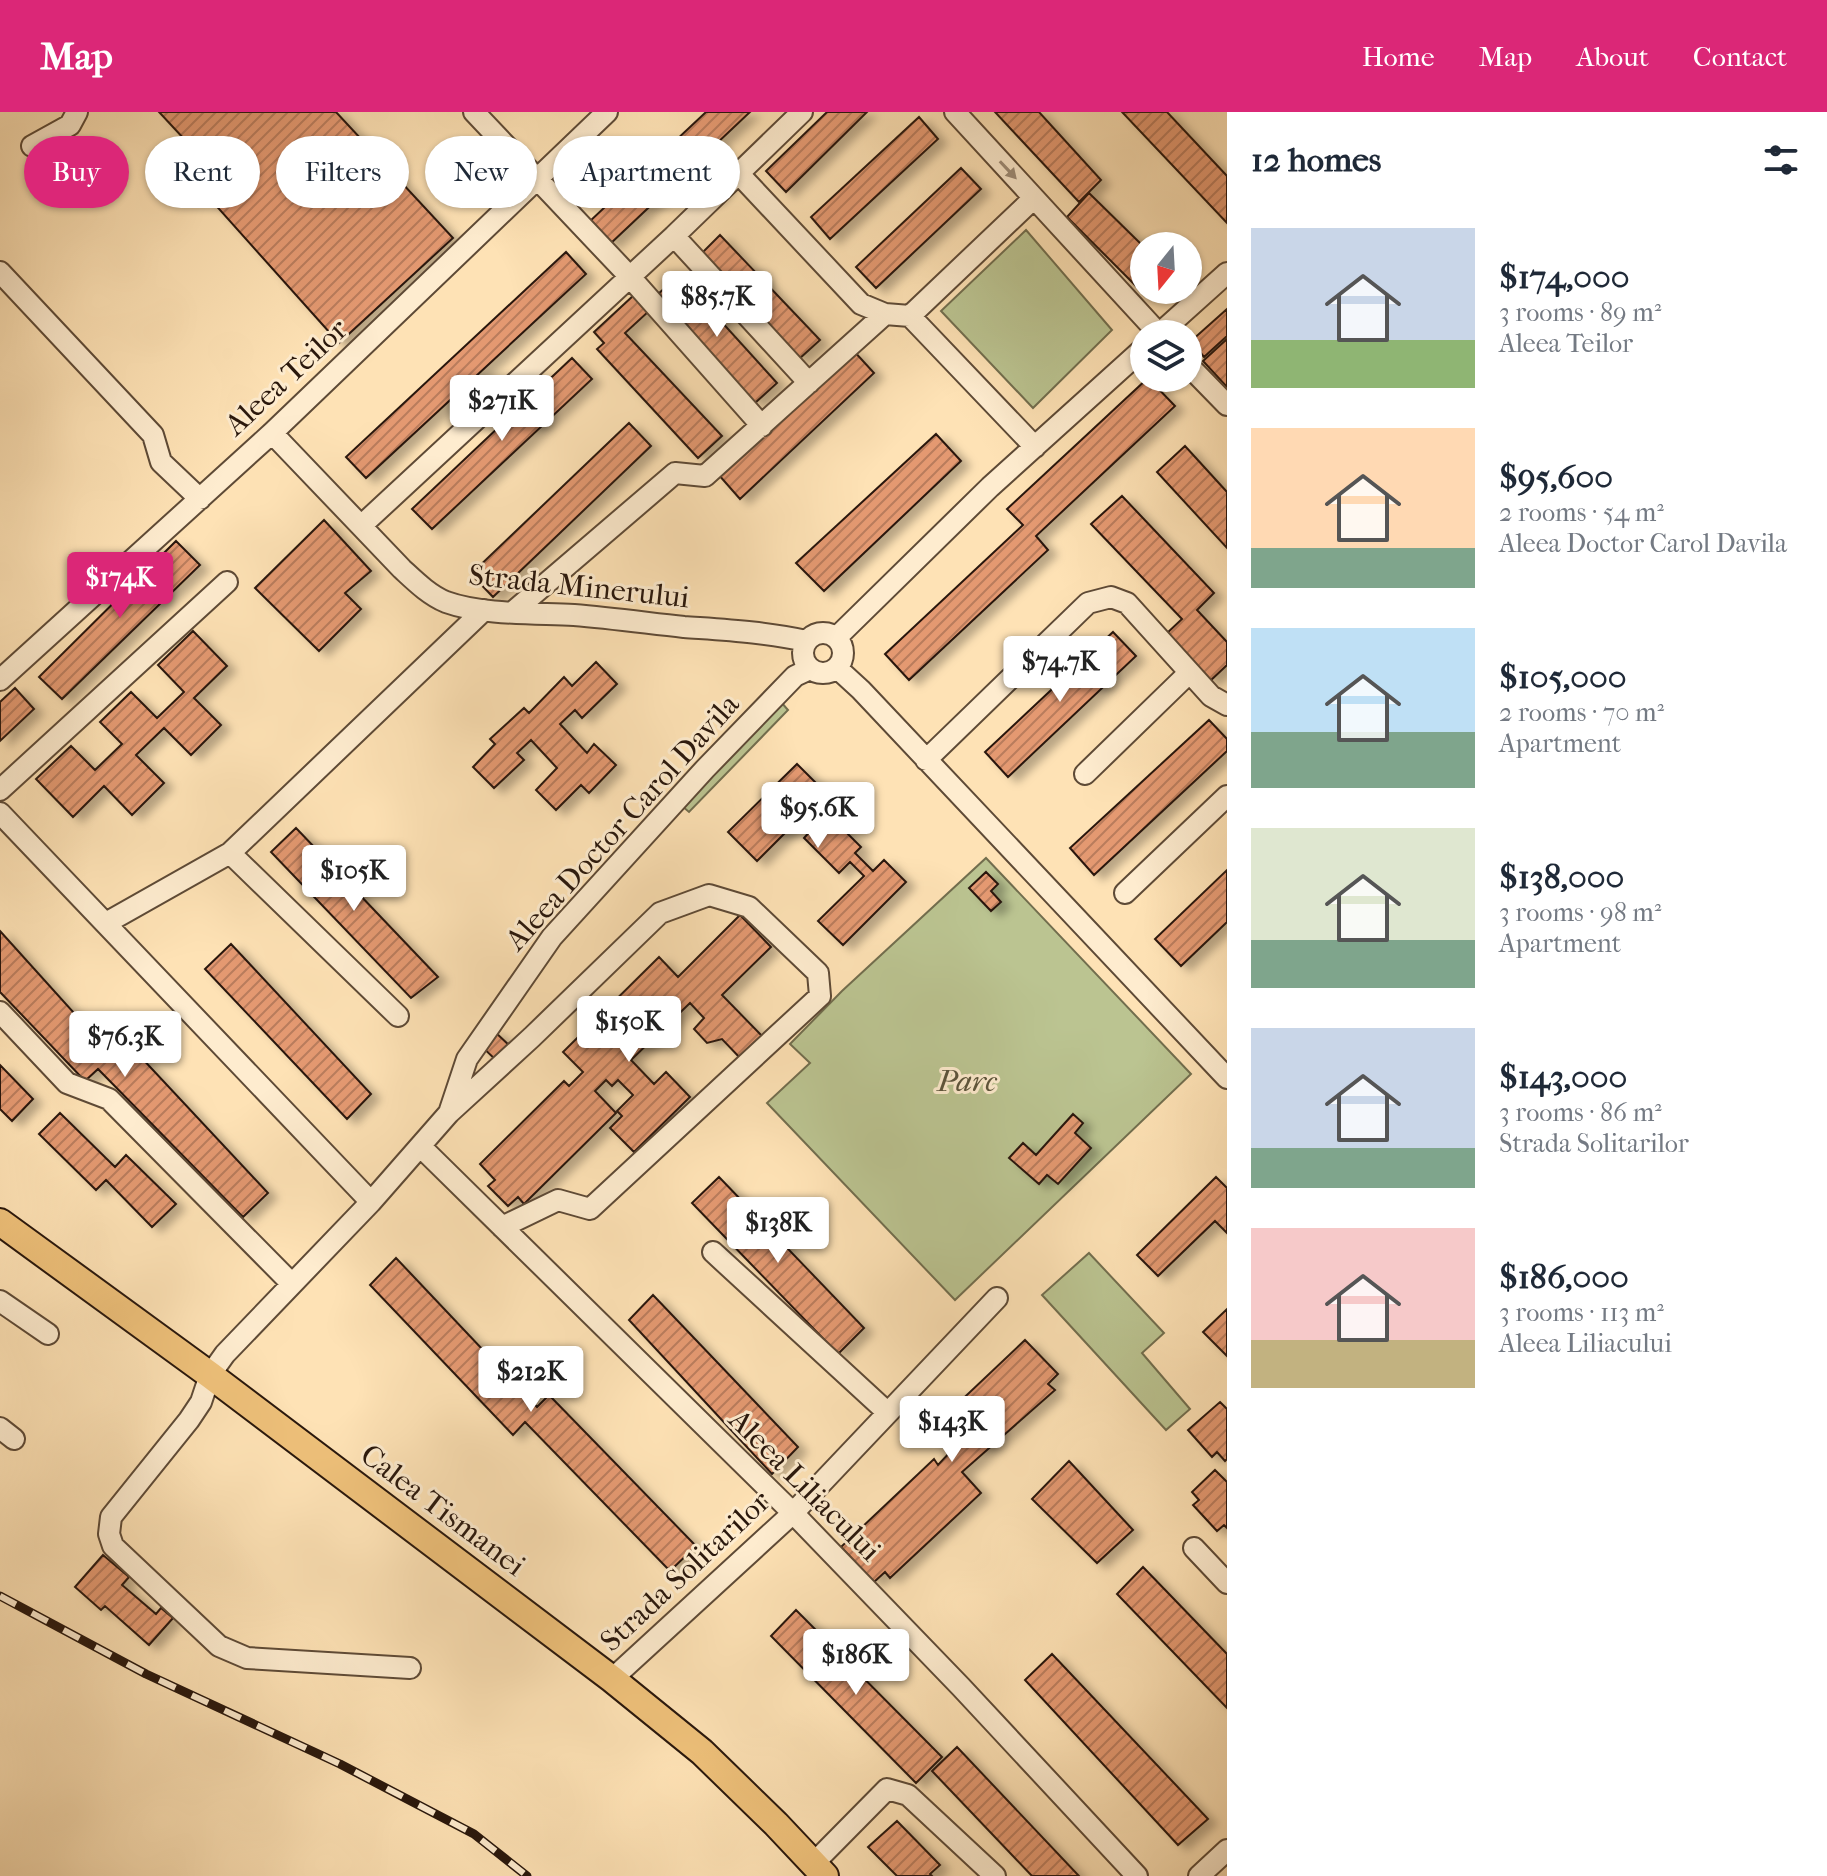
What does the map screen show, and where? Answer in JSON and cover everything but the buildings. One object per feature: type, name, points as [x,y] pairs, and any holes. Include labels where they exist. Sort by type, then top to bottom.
[{"type":"main road","name":"Calea Tismanei","points":[[0,1222],[210,1375],[612,1679],[702,1752],[820,1870]]},
{"type":"street","points":[[50,136],[70,125],[77,112]]},
{"type":"street","points":[[474,112],[496,136]]},
{"type":"street","name":"Aleea Teilor","points":[[537,180],[607,112]]},
{"type":"street","points":[[740,173],[802,112]]},
{"type":"street","points":[[955,112],[1146,320]]},
{"type":"street","points":[[740,175],[861,304],[885,314],[910,316],[1035,447]]},
{"type":"street","points":[[537,180],[630,277],[762,426]]},
{"type":"street","points":[[910,316],[1034,198]]},
{"type":"street","name":"Aleea Teilor","points":[[0,680],[272,433],[508,208]]},
{"type":"street","points":[[361,526],[703,208]]},
{"type":"street","points":[[674,236],[809,383]]},
{"type":"street","points":[[0,272],[153,435],[161,462],[200,499]]},
{"type":"street","points":[[1175,320],[1227,273]]},
{"type":"street","points":[[514,611],[675,473],[705,476],[885,314]]},
{"type":"street","points":[[836,638],[990,487],[1130,361]]},
{"type":"street","points":[[1202,379],[1227,405]]},
{"type":"street","name":"Strada Minerului","points":[[272,433],[402,569],[442,600],[484,610],[771,633],[806,641]]},
{"type":"street","points":[[0,790],[227,582]]},
{"type":"street","points":[[926,760],[1088,603],[1100,599],[1111,597],[1127,603],[1211,696],[1227,705]]},
{"type":"street","points":[[106,923],[230,853],[484,610]]},
{"type":"street","points":[[824,632],[836,638],[844,652],[837,668],[821,673],[810,669],[802,655],[806,641],[816,633],[824,632]]},
{"type":"street","points":[[837,668],[1227,1078]]},
{"type":"street","name":"Aleea Doctor Carol Davila","points":[[449,1113],[467,1059],[552,937],[795,676],[810,669]]},
{"type":"street","points":[[1085,774],[1189,673]]},
{"type":"street","points":[[1125,893],[1227,796]]},
{"type":"street","points":[[0,813],[371,1202]]},
{"type":"street","points":[[230,853],[398,1016]]},
{"type":"street","name":"Aleea Doctor Carol Davila","points":[[410,1668],[247,1658],[219,1646],[113,1546],[109,1534],[111,1517],[189,1420],[201,1402],[210,1375],[225,1354],[371,1202],[449,1113],[660,913],[709,895],[749,907],[818,973],[820,996],[590,1209],[558,1200],[502,1227]]},
{"type":"street","points":[[0,1012],[67,1083],[109,1099],[292,1284]]},
{"type":"street","name":"Aleea Liliacului","points":[[421,1147],[793,1513],[1137,1876]]},
{"type":"street","points":[[713,1252],[888,1413]]},
{"type":"street","name":"Strada Solitarilor","points":[[612,1679],[793,1513],[997,1298]]},
{"type":"street","points":[[0,1301],[48,1334]]},
{"type":"street","points":[[1194,1548],[1227,1583]]},
{"type":"street","points":[[820,1870],[887,1789],[908,1795],[995,1876]]},
{"type":"street","points":[[1199,1876],[1227,1850]]},
{"type":"green space","points":[[1026,230],[1112,330],[1033,408],[941,311]]},
{"type":"green space","points":[[781,702],[788,710],[689,812],[682,806]]},
{"type":"green space","name":"Parc","points":[[986,858],[1191,1074],[955,1300],[767,1103],[810,1063],[790,1044],[842,991]]},
{"type":"green space","points":[[1089,1253],[1164,1333],[1142,1353],[1190,1409],[1166,1430],[1042,1295]]},
{"type":"railway","points":[[0,1596],[146,1674],[340,1764],[474,1834],[527,1876]]}]
